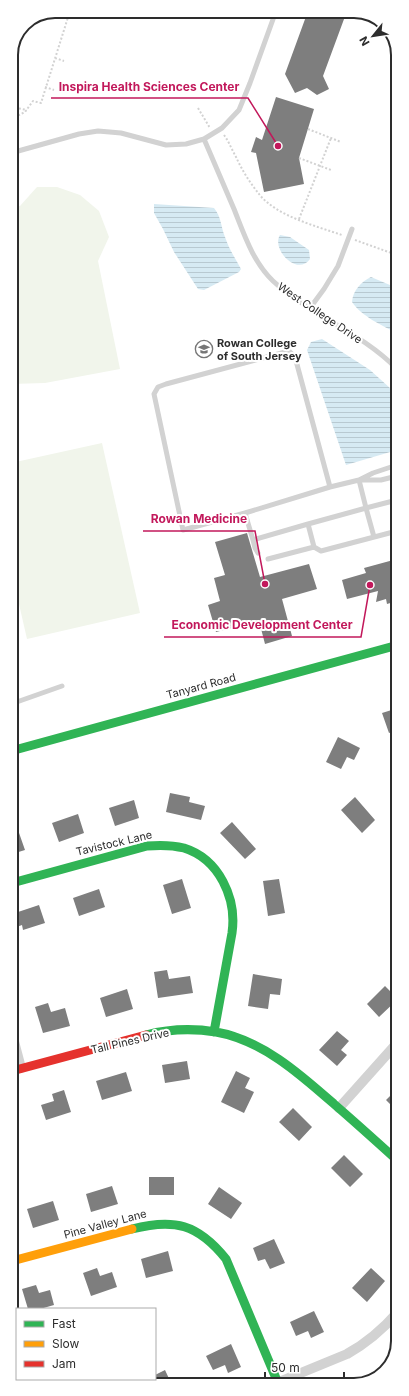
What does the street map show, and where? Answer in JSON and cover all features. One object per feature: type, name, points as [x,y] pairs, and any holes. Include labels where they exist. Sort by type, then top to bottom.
[{"type":"street","name":"Tanyard Road","points":[[18,749],[391,647]]},
{"type":"street","name":"Tavistock Lane","points":[[18,881],[139,848],[156,845],[182,848],[200,856],[224,881],[234,912],[214,1032]]},
{"type":"street","name":"Tall Pines Drive","points":[[18,1069],[156,1033],[184,1030],[214,1032],[238,1038],[269,1052],[294,1070],[391,1155]]},
{"type":"street","points":[[339,1108],[391,1050]]},
{"type":"street","name":"Pine Valley Lane","points":[[18,1259],[150,1224],[174,1223],[196,1231],[215,1244],[226,1259],[274,1378]]},
{"type":"street","points":[[288,1378],[359,1348],[378,1333],[391,1319]]},
{"type":"lane","points":[[18,151],[79,134],[98,131],[121,133],[166,145],[186,144],[204,139],[222,128],[241,106],[274,18]]},
{"type":"lane","name":"West College Drive","points":[[204,139],[246,239],[262,268],[285,291],[348,331],[377,351],[391,364]]},
{"type":"lane","points":[[310,308],[338,266],[352,229]]},
{"type":"lane","points":[[330,487],[295,357],[289,351],[173,382],[158,387],[154,394],[183,530],[359,480],[373,473],[391,467]]},
{"type":"lane","points":[[359,480],[381,480],[391,478]]},
{"type":"lane","points":[[359,480],[374,537]]},
{"type":"lane","points":[[253,540],[391,502]]},
{"type":"lane","points":[[245,513],[255,548],[258,553]]},
{"type":"lane","points":[[308,524],[314,547]]},
{"type":"lane","points":[[268,559],[314,547],[321,551],[391,533]]},
{"type":"lane","points":[[18,702],[62,686]]},
{"type":"path","points":[[18,116],[26,112],[32,101],[40,103],[68,18]]},
{"type":"path","points":[[55,58],[64,61]]},
{"type":"path","points":[[45,87],[54,90]]},
{"type":"path","points":[[18,108],[27,110]]},
{"type":"path","points":[[308,129],[341,142]]},
{"type":"path","points":[[299,219],[331,138]]},
{"type":"path","points":[[299,158],[331,170]]},
{"type":"path","points":[[240,164],[259,194],[266,201],[294,217]]},
{"type":"shaded area","points":[[37,187],[57,187],[80,195],[99,211],[109,237],[98,261],[120,369],[45,383],[18,384],[18,206]]},
{"type":"shaded area","points":[[102,443],[140,613],[27,639],[18,600],[18,461]]},
{"type":"water","points":[[154,204],[214,208],[220,218],[228,246],[241,269],[239,272],[204,290],[198,289],[174,252],[154,213]]},
{"type":"water","points":[[280,235],[290,237],[309,250],[310,259],[305,264],[299,265],[292,263],[287,259],[279,247],[278,241]]},
{"type":"water","points":[[371,277],[391,285],[391,330],[361,312],[352,302],[358,287]]},
{"type":"water","points":[[322,339],[370,370],[390,388],[391,452],[346,465],[307,350],[311,342]]},
{"type":"building","points":[[305,18],[344,18],[323,76],[329,89],[317,95],[307,88],[295,93],[285,74]]},
{"type":"building","points":[[276,97],[314,109],[299,158],[304,184],[264,192],[256,153],[251,152],[256,137],[262,140]]},
{"type":"building","points":[[247,533],[260,577],[309,564],[317,589],[282,599],[292,636],[265,644],[259,621],[216,632],[208,605],[220,601],[214,578],[225,575],[215,542]]},
{"type":"building","points":[[391,561],[391,603],[387,604],[386,599],[376,602],[378,591],[347,599],[342,580],[366,573],[364,568]]},
{"type":"building","points":[[391,710],[391,732],[389,733],[382,713]]},
{"type":"building","points":[[338,737],[360,748],[354,760],[347,757],[341,769],[326,762]]},
{"type":"building","points":[[170,793],[190,797],[189,802],[205,806],[201,820],[166,812]]},
{"type":"building","points":[[355,797],[375,820],[362,833],[341,810]]},
{"type":"building","points":[[134,800],[139,818],[115,826],[109,808]]},
{"type":"building","points":[[78,814],[84,833],[59,842],[52,823]]},
{"type":"building","points":[[232,822],[256,849],[245,859],[220,833]]},
{"type":"building","points":[[18,830],[25,850],[18,852]]},
{"type":"building","points":[[182,879],[191,908],[172,914],[163,885]]},
{"type":"building","points":[[279,879],[285,913],[268,916],[263,881]]},
{"type":"building","points":[[99,889],[105,907],[79,916],[73,898]]},
{"type":"building","points":[[39,905],[45,923],[23,930],[22,925],[18,926],[18,912]]},
{"type":"building","points":[[167,970],[169,979],[190,976],[193,993],[158,998],[154,972]]},
{"type":"building","points":[[253,974],[282,979],[280,995],[270,994],[268,1009],[248,1006]]},
{"type":"building","points":[[385,986],[391,992],[391,1006],[379,1017],[367,1004]]},
{"type":"building","points":[[127,989],[133,1009],[106,1017],[100,998]]},
{"type":"building","points":[[48,1003],[51,1012],[65,1008],[70,1026],[43,1033],[35,1007]]},
{"type":"building","points":[[337,1031],[349,1041],[341,1050],[347,1055],[337,1066],[319,1050]]},
{"type":"building","points":[[187,1061],[190,1079],[165,1083],[162,1065]]},
{"type":"building","points":[[236,1071],[250,1078],[245,1088],[254,1092],[244,1113],[221,1102]]},
{"type":"building","points":[[126,1072],[132,1091],[102,1100],[96,1081]]},
{"type":"building","points":[[64,1090],[71,1112],[46,1120],[41,1105],[54,1101],[52,1094]]},
{"type":"building","points":[[391,1095],[391,1105],[386,1100]]},
{"type":"building","points":[[293,1108],[312,1127],[299,1141],[279,1122]]},
{"type":"building","points":[[344,1155],[363,1174],[350,1187],[331,1168]]},
{"type":"building","points":[[149,1177],[174,1177],[174,1195],[149,1195]]},
{"type":"building","points":[[112,1186],[118,1204],[91,1212],[86,1194]]},
{"type":"building","points":[[219,1187],[242,1203],[231,1219],[208,1204]]},
{"type":"building","points":[[53,1201],[59,1220],[33,1228],[27,1209]]},
{"type":"building","points":[[274,1239],[285,1263],[270,1269],[265,1259],[258,1261],[253,1248]]},
{"type":"building","points":[[168,1251],[173,1271],[146,1278],[141,1259]]},
{"type":"building","points":[[97,1268],[100,1276],[112,1272],[117,1287],[91,1296],[83,1273]]},
{"type":"building","points":[[371,1268],[385,1281],[367,1302],[352,1288]]},
{"type":"building","points":[[36,1285],[39,1293],[50,1290],[54,1305],[44,1308],[28,1308],[22,1289]]},
{"type":"building","points":[[314,1311],[324,1332],[311,1338],[308,1331],[296,1336],[290,1322]]},
{"type":"building","points":[[231,1344],[241,1367],[228,1373],[225,1365],[213,1370],[206,1356]]},
{"type":"building","points":[[165,1370],[169,1378],[156,1378],[156,1374]]},
{"type":"traffic: fast","points":[[18,749],[391,647]]},
{"type":"traffic: fast","points":[[18,881],[147,846],[175,846],[184,848],[196,853],[207,861],[216,870],[223,882],[232,906],[233,920],[214,1032]]},
{"type":"traffic: fast","points":[[146,1035],[172,1030],[198,1030],[216,1032],[249,1042],[265,1050],[294,1070],[391,1155]]},
{"type":"traffic: fast","points":[[132,1229],[160,1224],[173,1224],[195,1231],[216,1247],[226,1259],[276,1378]]},
{"type":"traffic: slow","points":[[18,1259],[132,1229]]},
{"type":"traffic: jam","points":[[18,1069],[146,1035]]},
{"type":"place","name":"Inspira Health Sciences Center","points":[[278,146]]},
{"type":"place","name":"Rowan College of South Jersey","points":[[204,349]]},
{"type":"place","name":"Rowan Medicine","points":[[265,584]]},
{"type":"place","name":"Economic Development Center","points":[[370,585]]}]
